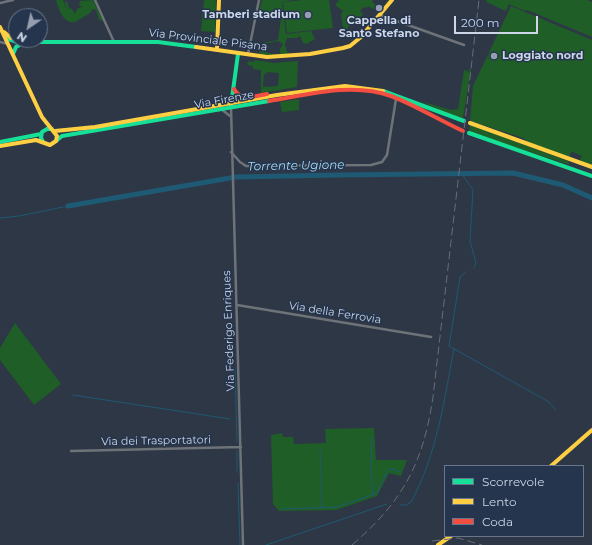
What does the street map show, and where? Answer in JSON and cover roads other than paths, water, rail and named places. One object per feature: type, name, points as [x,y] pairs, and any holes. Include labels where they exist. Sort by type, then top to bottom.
[{"type":"main road","points":[[217,50],[219,0]]},
{"type":"main road","name":"Via Provinciale Pisana","points":[[48,41],[158,42],[238,54],[283,57],[342,49],[350,46],[380,15],[392,0]]},
{"type":"main road","points":[[1,28],[3,36],[8,44]]},
{"type":"main road","points":[[0,146],[36,140],[50,144],[56,141],[57,136],[54,130],[42,117],[10,48]]},
{"type":"main road","points":[[13,55],[16,48]]},
{"type":"main road","points":[[231,105],[238,54]]},
{"type":"main road","name":"Via Firenze","points":[[56,141],[62,136],[221,108],[277,95],[329,87],[353,86],[387,91],[464,121]]},
{"type":"main road","name":"Via Firenze","points":[[234,87],[236,94],[241,97],[267,94],[277,95]]},
{"type":"main road","name":"Via Firenze","points":[[54,130],[76,130],[231,105],[343,90],[369,92],[396,99],[410,100]]},
{"type":"main road","name":"Via Firenze","points":[[396,99],[463,131]]},
{"type":"main road","points":[[42,117],[43,142]]},
{"type":"main road","points":[[470,123],[592,168]]},
{"type":"main road","points":[[0,142],[42,133],[47,129],[54,130]]},
{"type":"main road","points":[[469,133],[567,168],[592,175]]},
{"type":"main road","points":[[567,168],[571,166],[572,160]]},
{"type":"main road","points":[[552,465],[592,430]]},
{"type":"main road","points":[[438,545],[450,537]]},
{"type":"street","points":[[0,3],[13,0]]},
{"type":"street","points":[[95,0],[114,42]]},
{"type":"street","points":[[248,55],[259,0]]},
{"type":"street","points":[[380,15],[464,45]]},
{"type":"street","name":"Via Provinciale Pisana","points":[[3,36],[0,41],[8,44]]},
{"type":"street","points":[[231,152],[246,166],[371,165],[380,163],[387,155],[396,99]]},
{"type":"street","name":"Via Federigo Enriques","points":[[231,105],[231,166],[237,305],[243,545]]},
{"type":"street","points":[[221,108],[230,116]]},
{"type":"street","name":"Via della Ferrovia","points":[[237,305],[430,337]]},
{"type":"street","name":"Via dei Trasportatori","points":[[71,451],[241,447]]},
{"type":"waterway","name":"Torrente Ugione","points":[[68,206],[236,177],[338,175],[513,173],[563,185],[592,198]]},
{"type":"waterway","points":[[462,174],[473,190],[470,241],[476,263],[474,268]]},
{"type":"waterway","name":"Torrente Ugione","points":[[0,218],[19,216],[68,206]]},
{"type":"waterway","points":[[465,272],[460,277],[449,346],[549,402],[556,410]]},
{"type":"waterway","points":[[400,505],[406,505],[411,502],[427,465],[443,408],[454,349]]},
{"type":"waterway","points":[[235,369],[237,442]]},
{"type":"waterway","points":[[73,395],[230,419]]},
{"type":"waterway","points":[[372,438],[371,471],[373,495]]},
{"type":"waterway","points":[[320,449],[322,508]]},
{"type":"waterway","points":[[237,451],[237,472]]},
{"type":"waterway","points":[[282,509],[337,507],[377,493],[388,470],[392,469],[401,472]]},
{"type":"waterway","points":[[238,483],[240,545]]},
{"type":"waterway","points":[[266,545],[387,504]]},
{"type":"railway","points":[[352,545],[385,513],[408,480],[416,462],[429,421],[479,0]]},
{"type":"railway","points":[[432,541],[458,538],[482,545]]},
{"type":"place","name":"Cappella di Santo Stefano","points":[[379,8]]},
{"type":"place","name":"Tamberi stadium","points":[[308,15]]},
{"type":"place","name":"Loggiato nord","points":[[494,56]]}]
